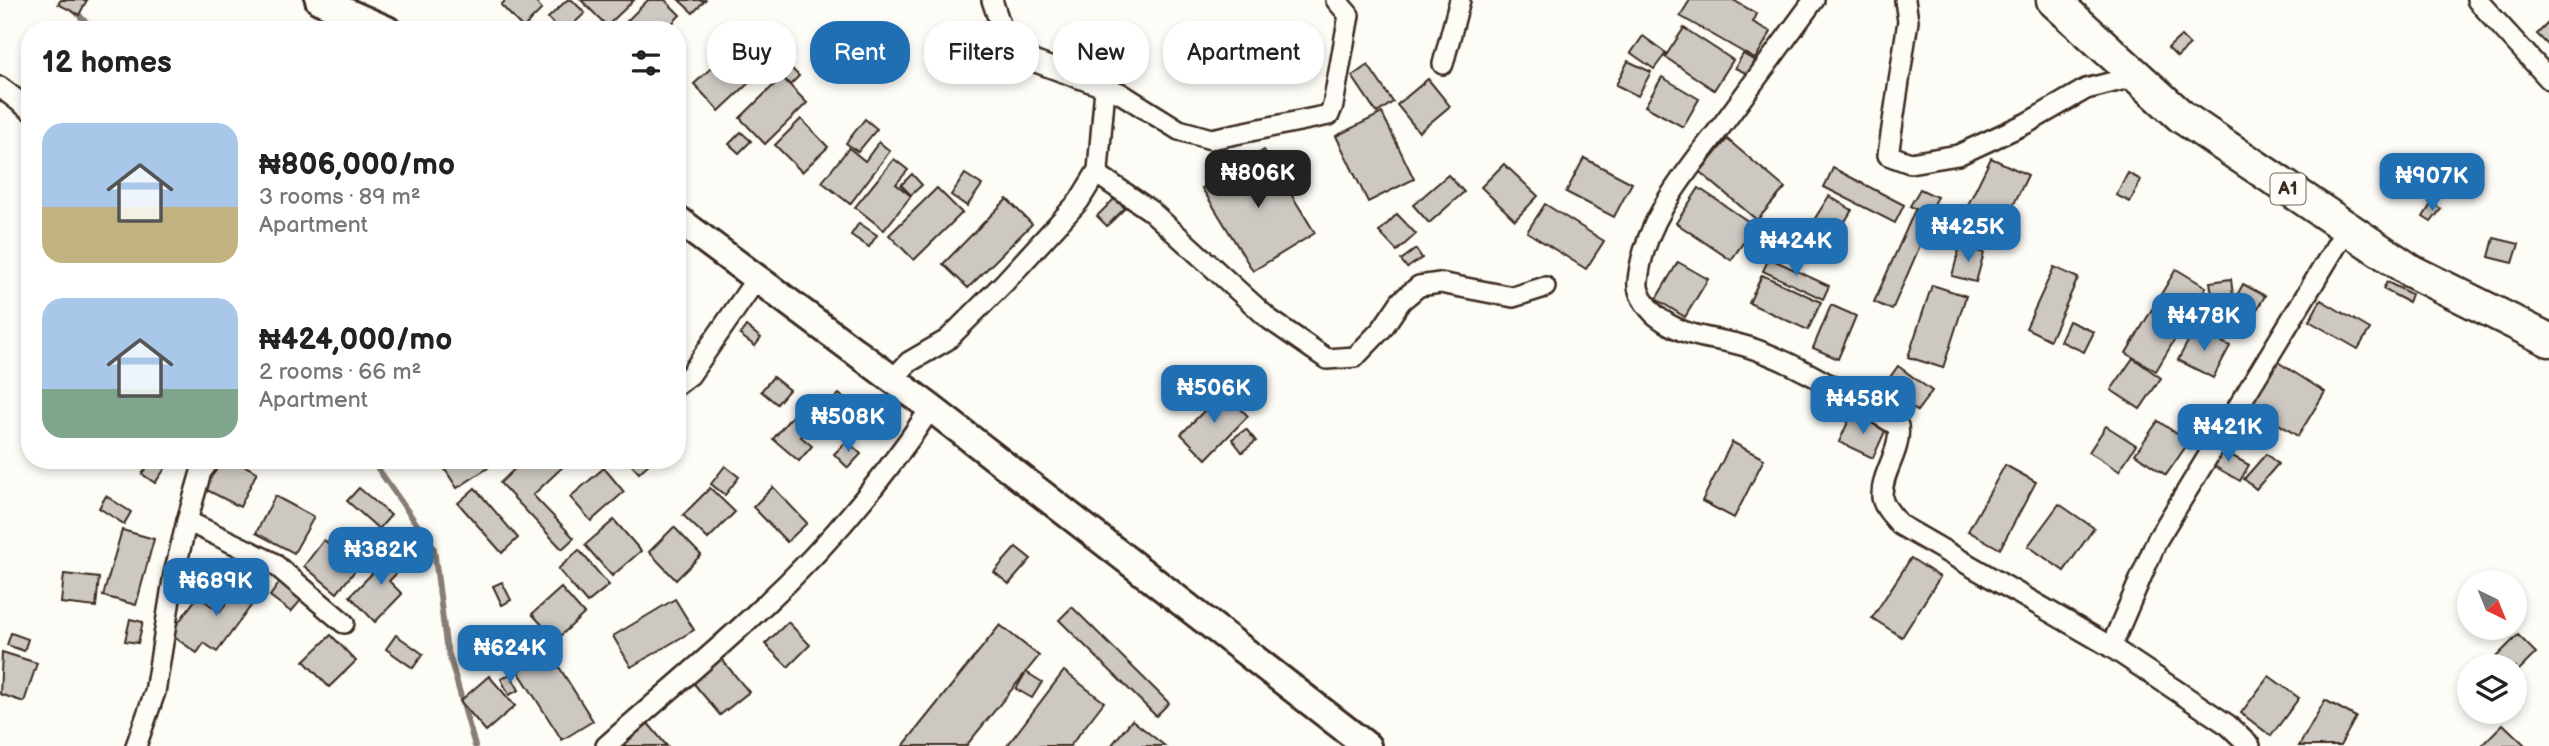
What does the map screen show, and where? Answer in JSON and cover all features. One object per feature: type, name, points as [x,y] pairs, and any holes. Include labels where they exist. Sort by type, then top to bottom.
[{"type":"highway","name":"A1","points":[[2053,0],[2182,117],[2411,271],[2549,340]]},
{"type":"main road","points":[[318,0],[366,21]]},
{"type":"main road","points":[[686,226],[932,408],[1367,746]]},
{"type":"street","points":[[992,0],[1005,39],[1033,61],[1120,93],[1179,130],[1211,139],[1329,115],[1349,15],[1336,0]]},
{"type":"street","points":[[1443,64],[1460,0]]},
{"type":"street","points":[[1814,0],[1664,203],[1647,247],[1637,284],[1646,304],[1660,319],[1676,328],[1717,341],[1747,346],[1794,366],[1898,426],[1898,444],[1882,497],[1885,506],[1899,524],[2111,647],[2228,725],[2250,746]]},
{"type":"street","points":[[1905,0],[1908,21],[1888,155],[1910,163],[1958,155],[2027,122],[2086,89],[2137,76]]},
{"type":"street","points":[[2477,0],[2549,79]]},
{"type":"street","points":[[0,87],[21,103]]},
{"type":"street","points":[[1105,88],[1098,170],[1100,176],[1151,211],[1269,319],[1328,359],[1355,357],[1382,329],[1401,301],[1419,286],[1440,283],[1513,296],[1545,287]]},
{"type":"street","points":[[892,379],[909,362],[947,340],[1004,283],[1079,201],[1098,170]]},
{"type":"street","points":[[2111,647],[2157,540],[2347,228]]},
{"type":"street","points":[[686,378],[757,278]]},
{"type":"street","points":[[606,746],[758,612],[836,533],[898,459],[932,408]]},
{"type":"street","points":[[136,746],[155,692],[174,575],[203,469]]},
{"type":"street","points":[[187,521],[272,562],[344,623]]},
{"type":"building","points":[[61,0],[87,0],[79,15],[58,4]]},
{"type":"building","points":[[506,0],[534,0],[542,9],[530,21],[516,21],[501,5]]},
{"type":"building","points":[[567,0],[572,0],[585,13],[577,21],[551,21],[548,18]]},
{"type":"building","points":[[581,0],[634,0],[612,21],[602,21]]},
{"type":"building","points":[[648,0],[665,0],[680,15],[674,21],[627,21]]},
{"type":"building","points":[[679,0],[705,0],[693,13]]},
{"type":"building","points":[[1690,0],[1733,0],[1757,14],[1753,22],[1771,32],[1755,59],[1680,16]]},
{"type":"building","points":[[2549,22],[2549,46],[2537,34]]},
{"type":"building","points":[[1684,28],[1733,60],[1714,90],[1665,57]]},
{"type":"building","points":[[1643,36],[1666,53],[1654,69],[1631,53]]},
{"type":"building","points":[[2181,36],[2190,45],[2177,57],[2168,48]]},
{"type":"building","points":[[1743,54],[1755,61],[1748,74],[1735,68]]},
{"type":"building","points":[[1628,61],[1651,72],[1638,96],[1616,85]]},
{"type":"building","points":[[1368,65],[1393,102],[1377,113],[1352,76]]},
{"type":"building","points":[[707,72],[707,84],[748,84],[719,111],[694,84]]},
{"type":"building","points":[[1662,77],[1699,99],[1683,127],[1645,106]]},
{"type":"building","points":[[1428,79],[1450,106],[1419,132],[1397,105]]},
{"type":"building","points":[[775,84],[789,84],[807,103],[765,144],[740,118]]},
{"type":"building","points":[[1382,113],[1414,179],[1368,202],[1336,136]]},
{"type":"building","points":[[801,119],[828,147],[802,172],[775,145]]},
{"type":"building","points":[[865,119],[877,129],[858,152],[846,143]]},
{"type":"building","points":[[741,132],[751,141],[739,153],[729,144]]},
{"type":"building","points":[[1727,139],[1785,188],[1757,220],[1700,172]]},
{"type":"building","points":[[879,142],[890,151],[850,204],[822,182],[849,148],[865,161]]},
{"type":"building","points":[[1264,150],[1315,233],[1253,271],[1202,188]]},
{"type":"building","points":[[1584,158],[1632,183],[1614,217],[1566,192]]},
{"type":"building","points":[[1991,158],[2028,175],[1996,241],[1959,223]]},
{"type":"building","points":[[894,159],[908,170],[896,184],[911,196],[884,230],[855,207]]},
{"type":"building","points":[[1504,164],[1538,196],[1515,220],[1481,187]]},
{"type":"building","points":[[1833,168],[1904,205],[1895,223],[1824,187]]},
{"type":"building","points":[[2128,173],[2141,180],[2130,202],[2116,195]]},
{"type":"building","points":[[912,174],[922,185],[911,195],[901,185]]},
{"type":"building","points":[[965,174],[982,185],[967,206],[951,195]]},
{"type":"building","points":[[1448,175],[1464,192],[1429,223],[1413,205]]},
{"type":"building","points":[[937,188],[962,213],[914,260],[889,235]]},
{"type":"building","points":[[1699,188],[1755,226],[1731,260],[1676,223]]},
{"type":"building","points":[[1920,189],[1937,197],[1927,215],[1910,206]]},
{"type":"building","points":[[1829,196],[1852,210],[1829,247],[1816,240],[1824,226],[1814,220]]},
{"type":"building","points":[[1007,199],[1032,224],[968,288],[943,264]]},
{"type":"building","points":[[1114,199],[1125,208],[1107,226],[1097,216]]},
{"type":"building","points":[[2432,203],[2441,209],[2431,222],[2423,217]]},
{"type":"building","points":[[1545,204],[1604,241],[1586,269],[1527,232]]},
{"type":"building","points":[[1915,210],[1932,218],[1892,310],[1874,302]]},
{"type":"building","points":[[1397,214],[1416,234],[1397,251],[1379,232]]},
{"type":"building","points":[[859,223],[877,235],[869,247],[851,235]]},
{"type":"building","points":[[2494,238],[2519,244],[2513,263],[2489,257]]},
{"type":"building","points":[[1960,246],[1984,253],[1976,282],[1952,276]]},
{"type":"building","points":[[1416,249],[1422,258],[1407,268],[1401,260]]},
{"type":"building","points":[[1769,258],[1829,286],[1823,299],[1763,271]]},
{"type":"building","points":[[1678,262],[1708,279],[1685,317],[1656,299]]},
{"type":"building","points":[[2054,267],[2078,278],[2050,340],[2026,328]]},
{"type":"building","points":[[2176,269],[2206,287],[2156,371],[2126,353]]},
{"type":"building","points":[[1762,275],[1821,302],[1808,330],[1749,303]]},
{"type":"building","points":[[2231,279],[2233,296],[2213,299],[2210,282]]},
{"type":"building","points":[[2387,282],[2411,294],[2408,302],[2383,289]]},
{"type":"building","points":[[2243,284],[2265,296],[2256,311],[2235,299]]},
{"type":"building","points":[[1932,285],[1966,296],[1943,368],[1908,357]]},
{"type":"building","points":[[2321,300],[2370,329],[2358,349],[2309,321]]},
{"type":"building","points":[[1831,305],[1856,316],[1838,359],[1813,348]]},
{"type":"building","points":[[2069,321],[2094,332],[2084,352],[2060,341]]},
{"type":"building","points":[[746,326],[761,338],[755,346],[740,335]]},
{"type":"building","points":[[2195,328],[2230,346],[2213,378],[2178,360]]},
{"type":"building","points":[[2133,358],[2161,378],[2140,409],[2111,390]]},
{"type":"building","points":[[2273,359],[2325,392],[2298,436],[2245,403]]},
{"type":"building","points":[[1898,366],[1932,391],[1917,411],[1883,387]]},
{"type":"building","points":[[773,377],[789,390],[777,404],[761,391]]},
{"type":"building","points":[[1223,392],[1248,416],[1206,459],[1181,434]]},
{"type":"building","points":[[839,394],[848,402],[837,414],[827,406]]},
{"type":"building","points":[[1852,413],[1886,429],[1873,458],[1839,442]]},
{"type":"building","points":[[793,415],[809,428],[801,437],[812,446],[799,461],[773,439]]},
{"type":"building","points":[[2158,421],[2189,442],[2166,475],[2135,454]]},
{"type":"building","points":[[2106,426],[2136,445],[2119,471],[2089,452]]},
{"type":"building","points":[[1246,429],[1256,441],[1242,452],[1232,439]]},
{"type":"building","points":[[847,441],[861,454],[848,468],[834,454]]},
{"type":"building","points":[[1732,442],[1764,459],[1734,518],[1702,501]]},
{"type":"building","points":[[2216,447],[2249,465],[2240,481],[2207,462]]},
{"type":"building","points":[[2266,454],[2278,464],[2256,489],[2244,479]]},
{"type":"building","points":[[2005,465],[2036,482],[2000,549],[1968,531]]},
{"type":"building","points":[[725,466],[739,477],[725,495],[711,484]]},
{"type":"building","points":[[146,469],[165,469],[155,483],[142,474]]},
{"type":"building","points":[[210,469],[251,469],[257,472],[240,507],[201,487]]},
{"type":"building","points":[[445,469],[486,469],[457,488]]},
{"type":"building","points":[[515,469],[560,469],[533,495],[574,538],[562,549],[500,483]]},
{"type":"building","points":[[603,469],[624,492],[591,521],[570,497]]},
{"type":"building","points":[[773,487],[807,523],[787,542],[753,507]]},
{"type":"building","points":[[359,488],[391,515],[379,529],[347,501]]},
{"type":"building","points":[[475,488],[518,538],[502,553],[458,503]]},
{"type":"building","points":[[710,488],[735,512],[708,539],[683,515]]},
{"type":"building","points":[[106,496],[131,512],[124,524],[99,508]]},
{"type":"building","points":[[275,496],[314,517],[294,553],[256,533]]},
{"type":"building","points":[[2059,504],[2094,528],[2064,571],[2028,546]]},
{"type":"building","points":[[614,520],[641,551],[612,576],[585,545]]},
{"type":"building","points":[[674,527],[701,555],[676,580],[649,552]]},
{"type":"building","points":[[122,530],[154,539],[136,605],[103,596]]},
{"type":"building","points":[[324,540],[358,567],[337,593],[304,566]]},
{"type":"building","points":[[1016,547],[1031,559],[1009,584],[994,572]]},
{"type":"building","points":[[397,548],[410,560],[389,581],[402,594],[375,622],[350,596]]},
{"type":"building","points":[[579,550],[609,585],[587,603],[558,569]]},
{"type":"building","points":[[1911,558],[1940,577],[1902,637],[1872,618]]},
{"type":"building","points":[[64,574],[99,578],[96,607],[61,603]]},
{"type":"building","points":[[247,574],[265,587],[217,652],[204,643],[197,653],[170,634],[198,596],[220,612]]},
{"type":"building","points":[[280,582],[302,599],[291,612],[270,596]]},
{"type":"building","points":[[502,582],[511,600],[502,605],[493,586]]},
{"type":"building","points":[[561,588],[584,614],[556,640],[532,614]]},
{"type":"building","points":[[675,599],[694,630],[631,667],[613,636]]},
{"type":"building","points":[[1072,607],[1169,703],[1156,716],[1059,620]]},
{"type":"building","points":[[130,619],[143,622],[138,643],[125,641]]},
{"type":"building","points":[[788,622],[810,645],[788,667],[765,644]]},
{"type":"building","points":[[1000,625],[1039,656],[966,746],[903,746]]},
{"type":"building","points":[[11,633],[28,639],[24,651],[7,645]]},
{"type":"building","points":[[331,635],[356,661],[329,687],[304,661]]},
{"type":"building","points":[[396,635],[423,654],[413,668],[386,649]]},
{"type":"building","points":[[2513,640],[2523,640],[2536,653],[2527,662],[2527,654],[2499,654]]},
{"type":"building","points":[[549,651],[593,721],[562,740],[518,671]]},
{"type":"building","points":[[2,652],[37,663],[24,702],[0,694]]},
{"type":"building","points":[[718,655],[749,692],[720,715],[690,679]]},
{"type":"building","points":[[1064,671],[1104,702],[1070,746],[1007,746]]},
{"type":"building","points":[[1026,672],[1042,682],[1032,698],[1016,689]]},
{"type":"building","points":[[510,674],[519,690],[509,695],[501,679]]},
{"type":"building","points":[[489,676],[515,706],[486,731],[460,701]]},
{"type":"building","points":[[2269,676],[2299,698],[2271,736],[2241,713]]},
{"type":"building","points":[[2325,700],[2356,717],[2340,746],[2299,746]]},
{"type":"building","points":[[1132,720],[1165,746],[1111,746]]},
{"type":"building","points":[[646,721],[667,746],[620,744]]},
{"type":"building","points":[[2503,724],[2526,746],[2481,746]]},
{"type":"waterway","points":[[65,0],[85,21]]},
{"type":"waterway","points":[[378,469],[434,549],[446,644],[475,746]]}]
